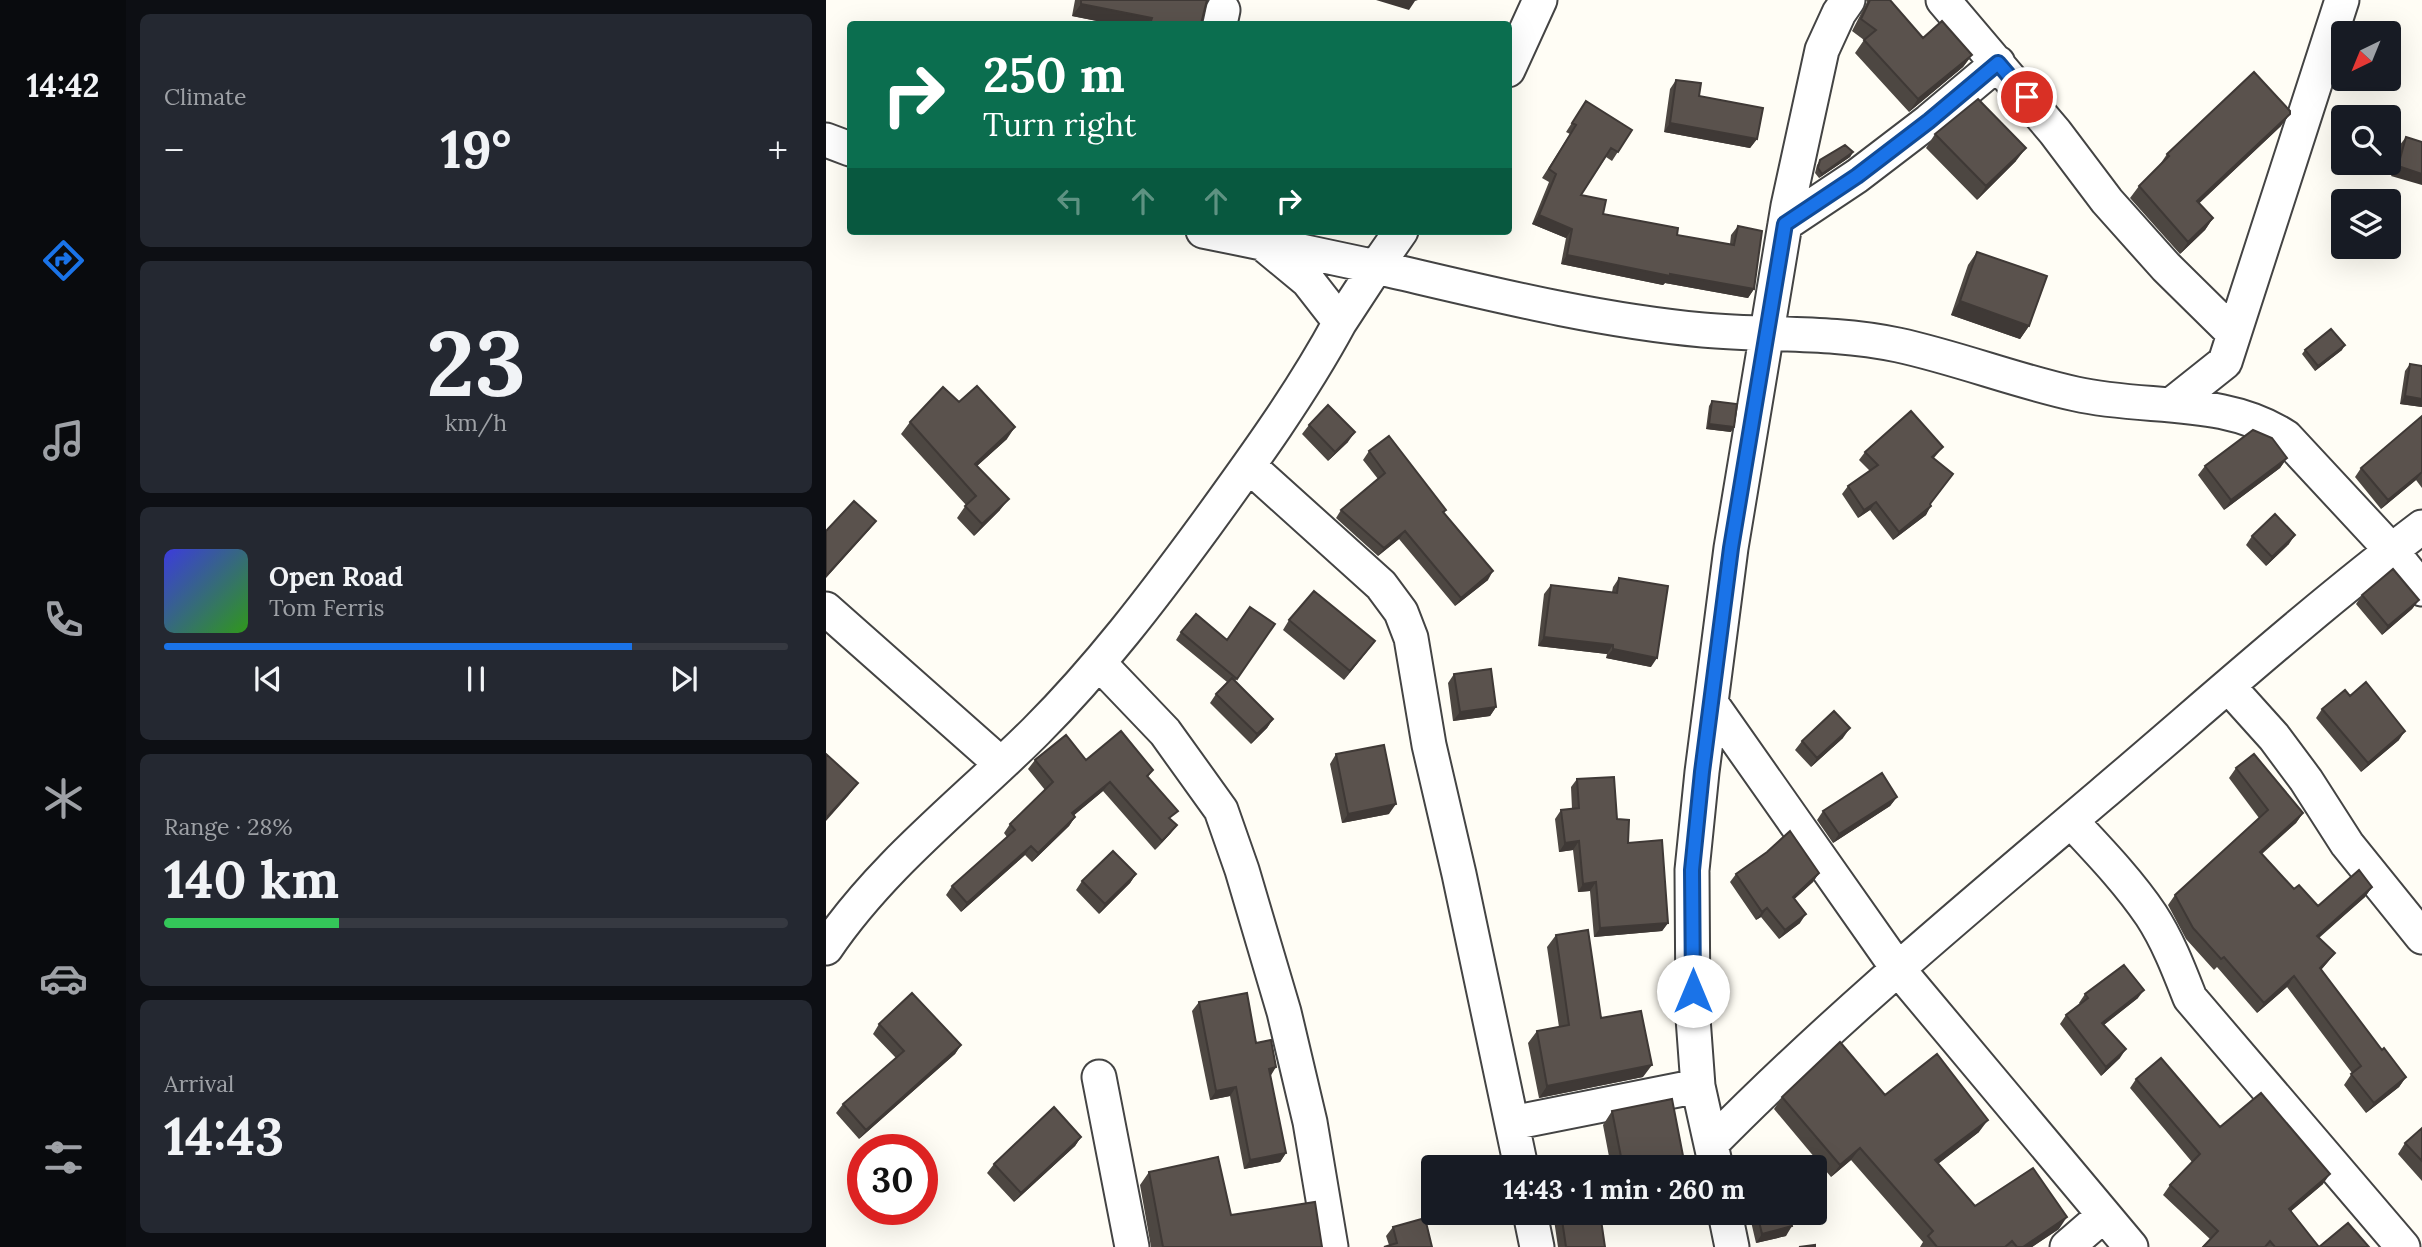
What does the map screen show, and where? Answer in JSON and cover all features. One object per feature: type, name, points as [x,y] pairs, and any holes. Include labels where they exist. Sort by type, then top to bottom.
[{"type":"street","points":[[1512,61],[1540,0]]},
{"type":"street","points":[[1713,1155],[1698,1086],[1693,1017],[1692,870],[1711,703],[1731,548],[1785,224],[1810,96],[1822,50],[1848,0]]},
{"type":"street","points":[[1943,0],[2056,132],[2107,201],[2166,267],[2229,348],[2245,416]]},
{"type":"street","points":[[2171,405],[2229,348],[2342,0]]},
{"type":"street","points":[[1785,224],[1857,176],[1929,121],[1998,63]]},
{"type":"street","points":[[826,140],[847,148]]},
{"type":"street","points":[[1223,235],[1615,319],[1704,330],[1832,334],[1899,345],[2077,394],[2124,403],[2213,409],[2245,416],[2268,425],[2286,437],[2391,550],[2422,589]]},
{"type":"street","points":[[826,948],[858,905],[908,853],[1037,730],[1137,617],[1299,394],[1340,322],[1398,235]]},
{"type":"street","points":[[1262,243],[1308,281],[1340,322]]},
{"type":"street","points":[[1249,466],[1381,585],[1401,612],[1411,638],[1429,745],[1519,1155]]},
{"type":"street","points":[[1714,1155],[1824,1033],[2229,687],[2422,527]]},
{"type":"street","points":[[826,609],[1001,764]]},
{"type":"street","points":[[1099,663],[1165,732],[1221,810],[1242,870],[1283,1012],[1310,1122],[1331,1247]]},
{"type":"street","points":[[2229,687],[2274,737],[2306,780],[2347,844],[2422,937]]},
{"type":"street","points":[[1711,703],[1898,969],[2131,1247]]},
{"type":"street","points":[[2071,821],[2119,872],[2151,916],[2174,956],[2190,998],[2403,1247]]},
{"type":"street","points":[[1100,1077],[1132,1247]]},
{"type":"street","points":[[1512,1123],[1698,1086]]},
{"type":"street","points":[[2067,1247],[2104,1215]]},
{"type":"street","points":[[1532,1225],[1537,1247]]},
{"type":"street","points":[[1727,1225],[1732,1247]]},
{"type":"building","points":[[1081,0],[1207,0],[1202,21],[1151,21],[1152,18],[1081,4]]},
{"type":"building","points":[[1870,0],[1890,0],[1923,38],[1942,21],[1972,55],[1918,99],[1864,40],[1876,30],[1861,19]]},
{"type":"building","points":[[2254,72],[2290,114],[2197,201],[2213,218],[2188,242],[2139,186],[2169,156],[2167,154]]},
{"type":"building","points":[[1676,80],[1701,83],[1699,96],[1763,108],[1757,139],[1670,123]]},
{"type":"building","points":[[1978,99],[2026,148],[1986,186],[1935,134]]},
{"type":"building","points":[[1586,101],[1632,130],[1618,152],[1611,148],[1581,195],[1606,200],[1603,214],[1678,228],[1677,235],[1734,245],[1738,226],[1762,231],[1754,289],[1670,276],[1567,255],[1572,229],[1539,215],[1556,174],[1549,169],[1576,125],[1572,123]]},
{"type":"building","points":[[2406,137],[2422,142],[2422,174],[2401,167]]},
{"type":"building","points":[[1845,145],[1853,152],[1822,174],[1818,168],[1820,160]]},
{"type":"building","points":[[1977,252],[2047,276],[2029,326],[1960,301]]},
{"type":"building","points":[[2331,329],[2345,345],[2318,366],[2305,350]]},
{"type":"building","points":[[2410,364],[2422,366],[2422,399],[2405,396]]},
{"type":"building","points":[[977,386],[1015,427],[975,464],[1009,499],[982,524],[965,506],[976,496],[910,422],[943,387],[959,402]]},
{"type":"building","points":[[1712,401],[1737,404],[1734,427],[1709,424]]},
{"type":"building","points":[[1328,405],[1355,432],[1335,452],[1309,425]]},
{"type":"building","points":[[1911,411],[1943,447],[1932,457],[1953,474],[1931,506],[1899,532],[1876,502],[1864,510],[1848,486],[1878,465],[1865,452]]},
{"type":"building","points":[[2422,416],[2422,472],[2388,500],[2361,468]]},
{"type":"building","points":[[2253,430],[2272,438],[2287,458],[2231,500],[2205,466]]},
{"type":"building","points":[[1389,436],[1446,510],[1443,512],[1493,571],[1461,598],[1405,531],[1384,548],[1341,510],[1385,473],[1369,451]]},
{"type":"building","points":[[854,501],[876,521],[826,576],[826,531]]},
{"type":"building","points":[[2275,514],[2295,535],[2272,557],[2252,536]]},
{"type":"building","points":[[2393,569],[2419,600],[2388,626],[2362,595]]},
{"type":"building","points":[[1619,578],[1668,586],[1657,658],[1613,649],[1613,645],[1544,637],[1551,585],[1617,593]]},
{"type":"building","points":[[1314,591],[1375,641],[1350,671],[1289,620]]},
{"type":"building","points":[[1250,607],[1275,624],[1237,679],[1181,632],[1196,614],[1227,640]]},
{"type":"building","points":[[1491,669],[1496,707],[1460,712],[1454,674]]},
{"type":"building","points":[[1232,678],[1273,719],[1257,734],[1216,694]]},
{"type":"building","points":[[2366,682],[2405,731],[2368,763],[2322,709],[2345,690],[2350,696]]},
{"type":"building","points":[[1834,711],[1850,728],[1817,758],[1802,741]]},
{"type":"building","points":[[1121,731],[1153,770],[1147,776],[1178,811],[1169,818],[1177,825],[1162,841],[1110,782],[1072,813],[1075,817],[1038,853],[1031,846],[967,903],[952,886],[1015,830],[1010,824],[1053,782],[1035,760],[1066,735],[1086,760]]},
{"type":"building","points":[[1384,745],[1396,804],[1348,814],[1336,754]]},
{"type":"building","points":[[826,754],[858,783],[826,818]]},
{"type":"building","points":[[2254,754],[2303,813],[2260,852],[2294,889],[2299,885],[2318,906],[2359,870],[2372,887],[2317,936],[2335,953],[2320,968],[2382,1050],[2384,1048],[2406,1077],[2374,1103],[2351,1074],[2361,1066],[2294,976],[2264,1003],[2224,957],[2221,959],[2193,928],[2175,895],[2268,810],[2236,768]]},
{"type":"building","points":[[1882,773],[1897,797],[1839,834],[1823,811]]},
{"type":"building","points":[[1614,777],[1617,819],[1629,820],[1628,843],[1662,840],[1668,923],[1600,928],[1596,882],[1583,884],[1579,841],[1565,843],[1561,810],[1579,808],[1577,779]]},
{"type":"building","points":[[1790,831],[1819,873],[1793,897],[1806,914],[1785,930],[1767,908],[1762,912],[1736,874],[1767,852]]},
{"type":"building","points":[[1113,851],[1136,874],[1105,904],[1082,881]]},
{"type":"building","points":[[1588,930],[1601,1018],[1641,1011],[1652,1065],[1547,1086],[1537,1031],[1569,1025],[1556,935]]},
{"type":"building","points":[[2124,965],[2144,990],[2102,1023],[2126,1049],[2106,1067],[2066,1015],[2088,998],[2085,994]]},
{"type":"building","points":[[912,993],[961,1045],[866,1130],[843,1104],[904,1051],[879,1024]]},
{"type":"building","points":[[1247,993],[1256,1043],[1271,1040],[1276,1067],[1269,1069],[1286,1153],[1250,1160],[1236,1087],[1216,1091],[1199,1002]]},
{"type":"building","points":[[1840,1042],[1885,1095],[1937,1054],[1988,1120],[1935,1160],[1975,1206],[2033,1168],[2067,1217],[2023,1247],[2017,1247],[2012,1241],[2005,1247],[1937,1247],[1928,1236],[1933,1231],[1860,1148],[1840,1165],[1782,1097]]},
{"type":"building","points":[[2161,1058],[2220,1127],[2261,1093],[2330,1174],[2289,1209],[2319,1247],[2275,1247],[2270,1241],[2265,1247],[2203,1247],[2218,1231],[2170,1185],[2200,1154],[2136,1079]]},
{"type":"building","points":[[1672,1099],[1683,1155],[1621,1155],[1612,1111]]},
{"type":"building","points":[[1054,1107],[1081,1137],[1021,1193],[994,1164]]},
{"type":"building","points":[[2422,1128],[2422,1161],[2405,1143]]},
{"type":"building","points":[[1218,1157],[1231,1215],[1315,1202],[1322,1247],[1163,1247],[1149,1172]]},
{"type":"building","points":[[1421,1219],[1421,1225],[1427,1225],[1432,1247],[1384,1247],[1397,1243],[1393,1227]]},
{"type":"building","points":[[2348,1223],[2369,1247],[2319,1247]]},
{"type":"building","points":[[1563,1225],[1602,1225],[1605,1247],[1566,1247]]},
{"type":"building","points":[[1760,1225],[1792,1225],[1792,1226],[1762,1234]]},
{"type":"route","points":[[1693,991],[1692,870],[1702,772],[1731,548],[1785,224],[1857,176],[1929,121],[1998,63],[2027,97]]}]
